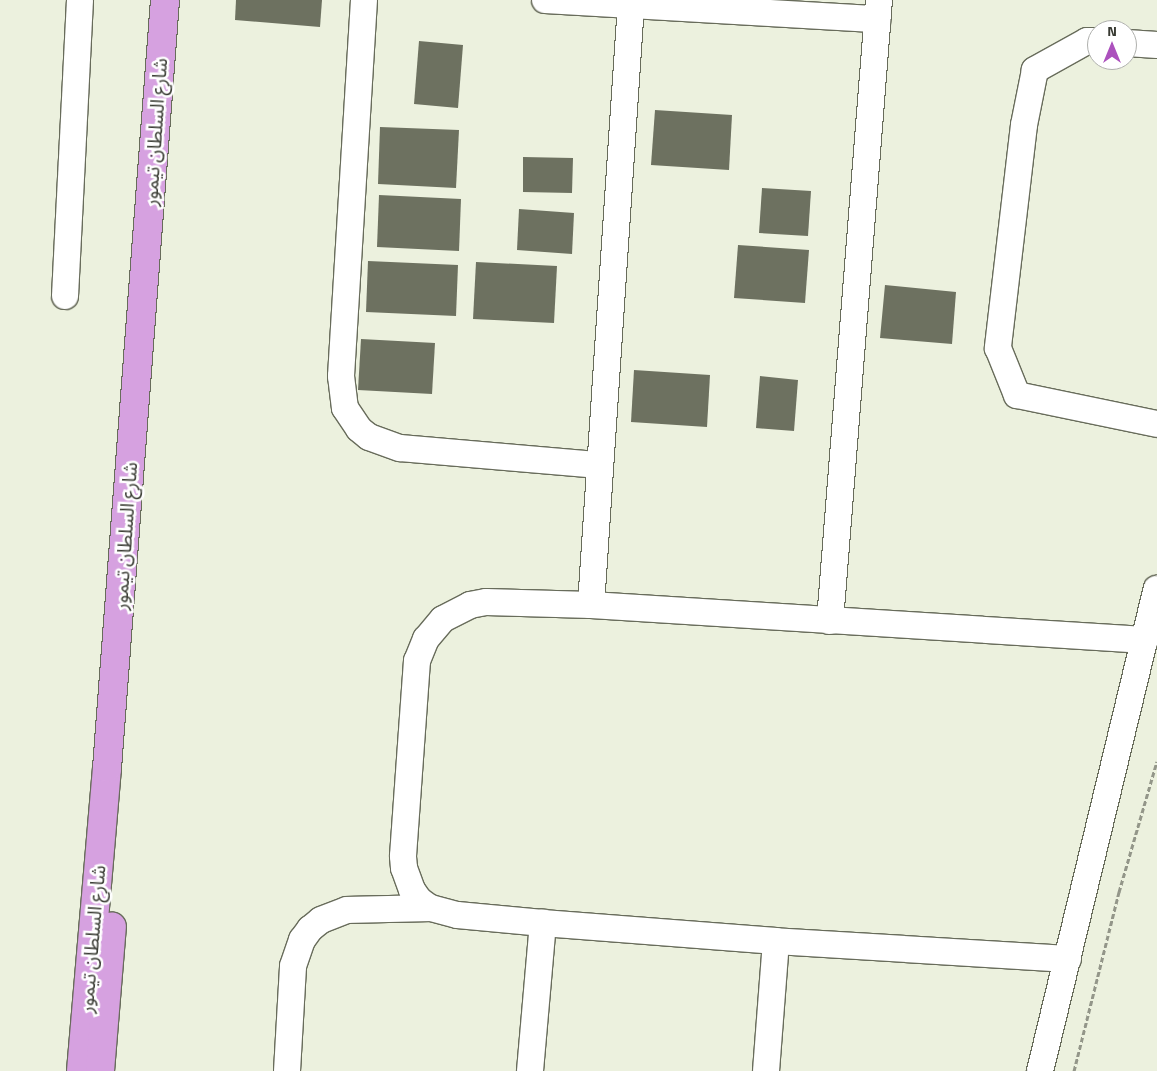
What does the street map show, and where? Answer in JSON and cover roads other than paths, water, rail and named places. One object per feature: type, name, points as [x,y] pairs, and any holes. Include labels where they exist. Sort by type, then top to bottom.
[{"type":"main road","name":"شارع السلطان تيمور","points":[[81,1071],[107,768],[165,0]]},
{"type":"main road","name":"شارع السلطان تيمور","points":[[100,1071],[182,0]]},
{"type":"street","points":[[64,296],[80,0]]},
{"type":"street","points":[[364,0],[341,376],[345,408],[359,429],[369,437],[400,448],[599,465]]},
{"type":"street","points":[[545,0],[631,5],[878,9],[830,621]]},
{"type":"street","points":[[591,605],[631,5]]},
{"type":"street","points":[[1087,41],[1035,70],[1024,125],[998,348],[1017,395],[1157,424]]},
{"type":"street","points":[[1137,43],[1157,44]]},
{"type":"street","points":[[1040,1071],[1157,589]]},
{"type":"street","points":[[430,908],[419,900],[412,890],[406,874],[403,856],[415,673],[420,650],[426,639],[443,618],[470,605],[506,602],[591,605],[1145,640]]},
{"type":"street","points":[[287,1071],[293,966],[302,940],[310,929],[321,920],[347,910],[430,908],[457,916],[543,923],[776,941],[1068,959]]},
{"type":"street","points":[[530,1071],[543,923]]},
{"type":"street","points":[[766,1071],[776,941]]}]
